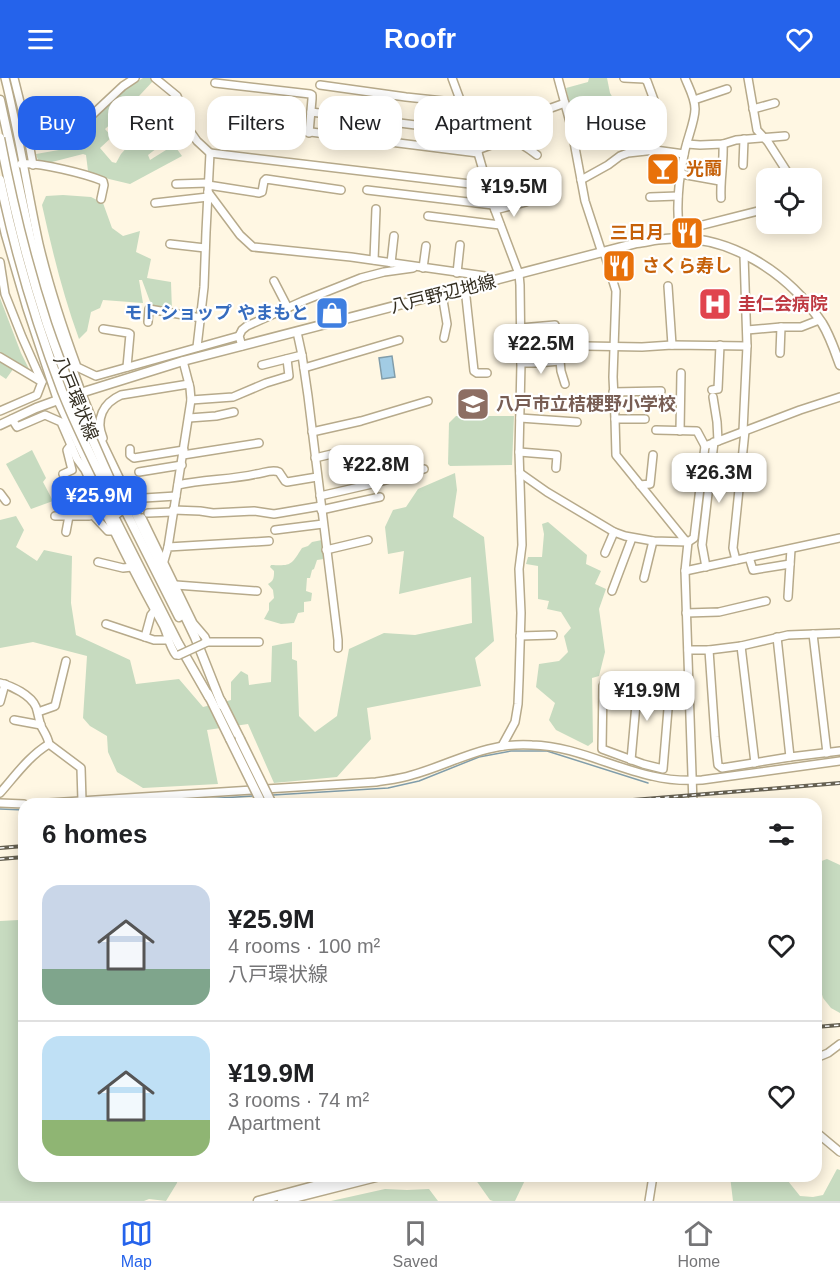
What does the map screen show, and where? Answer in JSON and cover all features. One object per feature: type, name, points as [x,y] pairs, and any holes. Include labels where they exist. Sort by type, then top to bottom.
[{"type":"main road","points":[[0,100],[33,247],[50,308],[81,393],[103,447],[195,637],[222,705]]},
{"type":"main road","name":"八戸環状線","points":[[0,138],[20,229],[48,326],[110,487],[259,798]]},
{"type":"main road","name":"八戸環状線","points":[[0,180],[15,246],[40,330],[63,392],[269,798]]},
{"type":"main road","points":[[0,209],[24,297],[58,400],[98,485],[209,697]]},
{"type":"main road","name":"八戸野辺地線","points":[[0,424],[58,400],[183,361],[638,243],[680,235],[719,245],[744,255],[773,271],[808,305],[819,320],[835,349],[840,366]]},
{"type":"main road","points":[[258,1201],[329,1182]]},
{"type":"main road","points":[[282,1201],[356,1182]]},
{"type":"street","points":[[5,78],[42,255],[58,315],[77,367],[96,376],[239,336]]},
{"type":"street","points":[[14,78],[33,165]]},
{"type":"street","points":[[96,111],[135,78]]},
{"type":"street","points":[[155,78],[177,96],[190,131],[210,153],[487,186]]},
{"type":"street","points":[[452,78],[459,96]]},
{"type":"street","points":[[553,107],[565,103],[558,78]]},
{"type":"street","points":[[624,78],[644,78],[654,100],[653,114],[642,140],[642,151]]},
{"type":"street","points":[[685,78],[694,100],[695,115],[684,154],[678,196],[677,218],[680,235],[756,212]]},
{"type":"street","points":[[748,78],[757,130],[785,168]]},
{"type":"street","points":[[215,83],[312,95],[309,133]]},
{"type":"street","points":[[320,85],[414,98]]},
{"type":"street","points":[[694,100],[727,89]]},
{"type":"street","points":[[753,109],[775,103]]},
{"type":"street","points":[[311,112],[414,125]]},
{"type":"street","points":[[306,133],[477,152],[511,140],[518,141],[537,155]]},
{"type":"street","points":[[687,144],[723,144],[729,141],[785,136]]},
{"type":"street","points":[[743,165],[744,140]]},
{"type":"street","points":[[721,198],[723,144]]},
{"type":"street","points":[[575,150],[585,201],[616,291],[613,392],[616,455],[688,542]]},
{"type":"street","points":[[581,180],[628,153],[655,150],[684,154]]},
{"type":"street","points":[[477,152],[494,208],[519,274],[521,363],[519,452],[522,545],[519,569],[521,613],[518,704],[515,722],[502,746]]},
{"type":"street","points":[[196,347],[204,287],[210,153]]},
{"type":"street","points":[[15,166],[33,165],[89,175],[103,181],[101,199]]},
{"type":"street","points":[[681,174],[720,181]]},
{"type":"street","points":[[176,184],[259,193],[262,192],[266,179],[341,190]]},
{"type":"street","points":[[155,203],[208,189]]},
{"type":"street","points":[[208,189],[240,235],[253,247],[374,260],[485,276],[497,280]]},
{"type":"street","points":[[367,190],[494,208],[526,202]]},
{"type":"street","points":[[650,197],[678,196]]},
{"type":"street","points":[[374,260],[376,209]]},
{"type":"street","points":[[428,216],[500,225]]},
{"type":"street","points":[[391,263],[394,236]]},
{"type":"street","points":[[171,244],[205,248]]},
{"type":"street","points":[[456,273],[460,245]]},
{"type":"street","points":[[420,268],[426,246]]},
{"type":"street","points":[[736,560],[733,548],[744,431],[747,346],[744,255]]},
{"type":"street","points":[[0,262],[5,294],[42,382],[37,395],[0,411]]},
{"type":"street","points":[[242,346],[239,336],[242,330],[288,308],[361,278],[384,272],[420,268]]},
{"type":"street","points":[[274,281],[288,308]]},
{"type":"street","points":[[668,286],[672,345]]},
{"type":"street","points":[[465,288],[474,371],[487,374]]},
{"type":"street","points":[[442,294],[447,324],[444,338]]},
{"type":"street","points":[[148,322],[149,309],[201,318]]},
{"type":"street","points":[[747,330],[801,327],[819,320]]},
{"type":"street","points":[[520,328],[555,325],[565,384]]},
{"type":"street","points":[[780,353],[781,327]]},
{"type":"street","points":[[103,329],[130,334],[127,367]]},
{"type":"street","points":[[297,332],[304,368],[338,648]]},
{"type":"street","points":[[304,368],[399,340]]},
{"type":"street","points":[[706,567],[702,545],[716,441],[717,422],[713,393],[718,390],[720,345]]},
{"type":"street","points":[[585,346],[747,346]]},
{"type":"street","points":[[262,365],[302,355]]},
{"type":"street","points":[[0,357],[42,382]]},
{"type":"street","points":[[192,400],[233,397],[289,376],[287,359]]},
{"type":"street","points":[[164,561],[192,400],[183,361]]},
{"type":"street","points":[[521,363],[560,361]]},
{"type":"street","points":[[680,431],[681,373]]},
{"type":"street","points":[[189,384],[121,395],[107,404],[100,426],[122,477],[193,623],[205,637],[205,643]]},
{"type":"street","points":[[613,392],[661,391]]},
{"type":"street","points":[[705,446],[840,397]]},
{"type":"street","points":[[312,432],[362,421],[428,401]]},
{"type":"street","points":[[189,418],[234,412]]},
{"type":"street","points":[[12,419],[17,427],[45,415],[61,422],[77,459],[85,470],[132,567],[167,632],[168,640],[176,655],[205,643],[259,642]]},
{"type":"street","points":[[520,418],[577,422]]},
{"type":"street","points":[[615,419],[645,419]]},
{"type":"street","points":[[520,473],[614,532],[652,541],[688,542],[694,538],[705,446],[697,431],[656,430]]},
{"type":"street","points":[[130,449],[130,455],[134,458],[259,443]]},
{"type":"street","points":[[63,474],[72,470],[67,450],[71,445]]},
{"type":"street","points":[[519,452],[557,455],[556,468]]},
{"type":"street","points":[[315,458],[336,453]]},
{"type":"street","points":[[640,485],[650,484],[653,455]]},
{"type":"street","points":[[139,472],[182,465]]},
{"type":"street","points":[[320,496],[424,469]]},
{"type":"street","points":[[178,485],[243,477],[274,470],[279,472],[287,482],[317,477]]},
{"type":"street","points":[[0,493],[6,501]]},
{"type":"street","points":[[144,498],[176,496]]},
{"type":"street","points":[[148,513],[254,511],[274,514],[380,498]]},
{"type":"street","points":[[55,516],[93,515],[108,531],[115,531]]},
{"type":"street","points":[[66,532],[69,516]]},
{"type":"street","points":[[275,530],[323,524]]},
{"type":"street","points":[[605,554],[614,532]]},
{"type":"street","points":[[612,591],[633,538]]},
{"type":"street","points":[[685,571],[840,538]]},
{"type":"street","points":[[326,550],[368,540]]},
{"type":"street","points":[[168,547],[269,541]]},
{"type":"street","points":[[644,578],[652,541]]},
{"type":"street","points":[[688,542],[685,571],[693,798]]},
{"type":"street","points":[[788,597],[791,549]]},
{"type":"street","points":[[749,557],[753,570],[790,564]]},
{"type":"street","points":[[98,562],[132,567]]},
{"type":"street","points":[[176,585],[257,591]]},
{"type":"street","points":[[686,613],[720,612],[766,601]]},
{"type":"street","points":[[145,637],[154,610]]},
{"type":"street","points":[[106,624],[145,637],[161,641],[168,640]]},
{"type":"street","points":[[688,650],[741,646],[788,635],[840,633]]},
{"type":"street","points":[[813,634],[827,753]]},
{"type":"street","points":[[520,636],[554,635]]},
{"type":"street","points":[[777,637],[790,757]]},
{"type":"street","points":[[741,646],[755,763]]},
{"type":"street","points":[[709,650],[718,765],[722,768],[840,751]]},
{"type":"street","points":[[38,712],[55,706],[66,661]]},
{"type":"street","points":[[670,685],[663,768],[631,760],[602,749],[605,681],[690,686]]},
{"type":"street","points":[[631,760],[638,682]]},
{"type":"street","points":[[0,702],[2,684],[32,701],[49,744],[81,768],[82,798]]},
{"type":"street","points":[[14,720],[41,725]]},
{"type":"street","points":[[0,793],[40,749],[49,744]]},
{"type":"street","points":[[128,798],[376,782],[414,775],[482,750],[531,744],[568,750],[650,776],[692,781],[840,761]]},
{"type":"street","points":[[0,803],[18,804]]},
{"type":"street","points":[[822,1056],[840,1044]]},
{"type":"street","points":[[822,1137],[840,1152]]},
{"type":"street","points":[[650,1201],[652,1182]]},
{"type":"green space","points":[[143,78],[150,78],[153,81],[139,96],[118,96]]},
{"type":"green space","points":[[589,78],[607,78],[612,96],[568,96],[566,88],[588,82]]},
{"type":"green space","points":[[108,105],[108,126],[105,129],[108,132],[108,141],[100,148],[112,162],[116,163],[125,150],[154,150],[148,155],[150,160],[166,150],[178,150],[182,156],[130,184],[88,171],[86,155],[83,154],[48,163],[38,160],[36,154],[59,150],[96,150],[96,116]]},
{"type":"green space","points":[[46,196],[91,197],[103,203],[112,228],[123,236],[140,231],[136,252],[151,259],[147,278],[171,282],[172,311],[152,307],[142,280],[139,280],[143,303],[103,300],[100,308],[91,312],[87,331],[79,339],[58,272],[42,205]]},
{"type":"green space","points":[[0,298],[30,371],[16,365],[6,379],[0,375]]},
{"type":"green space","points":[[456,416],[514,416],[512,465],[450,466],[448,464],[449,423]]},
{"type":"green space","points":[[32,450],[46,478],[43,482],[53,501],[31,509],[6,464]]},
{"type":"green space","points":[[455,473],[457,490],[453,517],[484,537],[494,641],[475,658],[481,686],[367,708],[371,739],[337,777],[274,783],[248,724],[207,730],[218,784],[143,788],[117,772],[108,752],[107,736],[90,726],[83,718],[87,656],[33,642],[0,648],[0,520],[16,516],[24,530],[16,547],[37,561],[44,550],[72,556],[71,603],[76,635],[130,660],[136,684],[179,679],[203,707],[231,700],[231,682],[241,671],[248,675],[249,685],[271,682],[272,646],[292,642],[292,659],[297,661],[299,716],[315,732],[337,716],[349,649],[384,633],[415,635],[472,623],[471,577],[399,594],[404,551],[388,554],[385,527],[393,510],[406,507],[418,489]]},
{"type":"green space","points":[[548,522],[587,555],[586,564],[601,571],[595,584],[606,589],[599,609],[605,652],[599,676],[592,678],[593,742],[588,746],[556,730],[549,720],[555,703],[536,687],[539,664],[559,661],[568,652],[564,636],[571,628],[561,612],[547,609],[549,601],[538,599],[538,566],[526,564],[528,557],[542,557],[544,534],[542,524]]},
{"type":"green space","points":[[322,540],[324,559],[317,560],[310,578],[307,578],[306,591],[312,593],[311,601],[304,602],[304,612],[298,613],[294,623],[281,624],[264,619],[269,610],[269,603],[274,598],[273,590],[268,584],[274,577],[271,565],[290,563],[302,548],[312,542]]},
{"type":"green space","points":[[827,859],[840,865],[840,1013],[831,1008],[822,995],[822,861]]},
{"type":"green space","points":[[18,920],[18,1182],[177,1182],[166,1201],[149,1199],[144,1201],[0,1201],[0,921]]},
{"type":"green space","points":[[837,1169],[840,1170],[840,1201],[733,1201],[731,1182],[789,1182],[800,1196],[823,1195]]},
{"type":"green space","points":[[477,1182],[524,1182],[515,1201],[490,1200]]},
{"type":"green space","points":[[385,1189],[429,1189],[438,1201],[331,1201]]},
{"type":"water","points":[[392,356],[395,377],[382,379],[379,358]]},
{"type":"waterway","points":[[273,795],[388,788],[419,781],[479,757],[511,751],[547,751],[648,783]]},
{"type":"waterway","points":[[221,798],[253,796]]},
{"type":"waterway","points":[[0,809],[18,810]]},
{"type":"railway","points":[[657,798],[840,783]]},
{"type":"railway","points":[[0,848],[18,846]]},
{"type":"railway","points":[[0,859],[18,858]]},
{"type":"railway","points":[[822,1026],[840,1025]]},
{"type":"place","name":"光蘭","points":[[663,169]]},
{"type":"place","name":"三日月","points":[[687,233]]},
{"type":"place","name":"さくら寿し","points":[[619,266]]},
{"type":"place","name":"圭仁会病院","points":[[715,304]]},
{"type":"place","name":"モトショップ やまもと","points":[[332,313]]},
{"type":"place","name":"八戸市立桔梗野小学校","points":[[473,404]]}]
